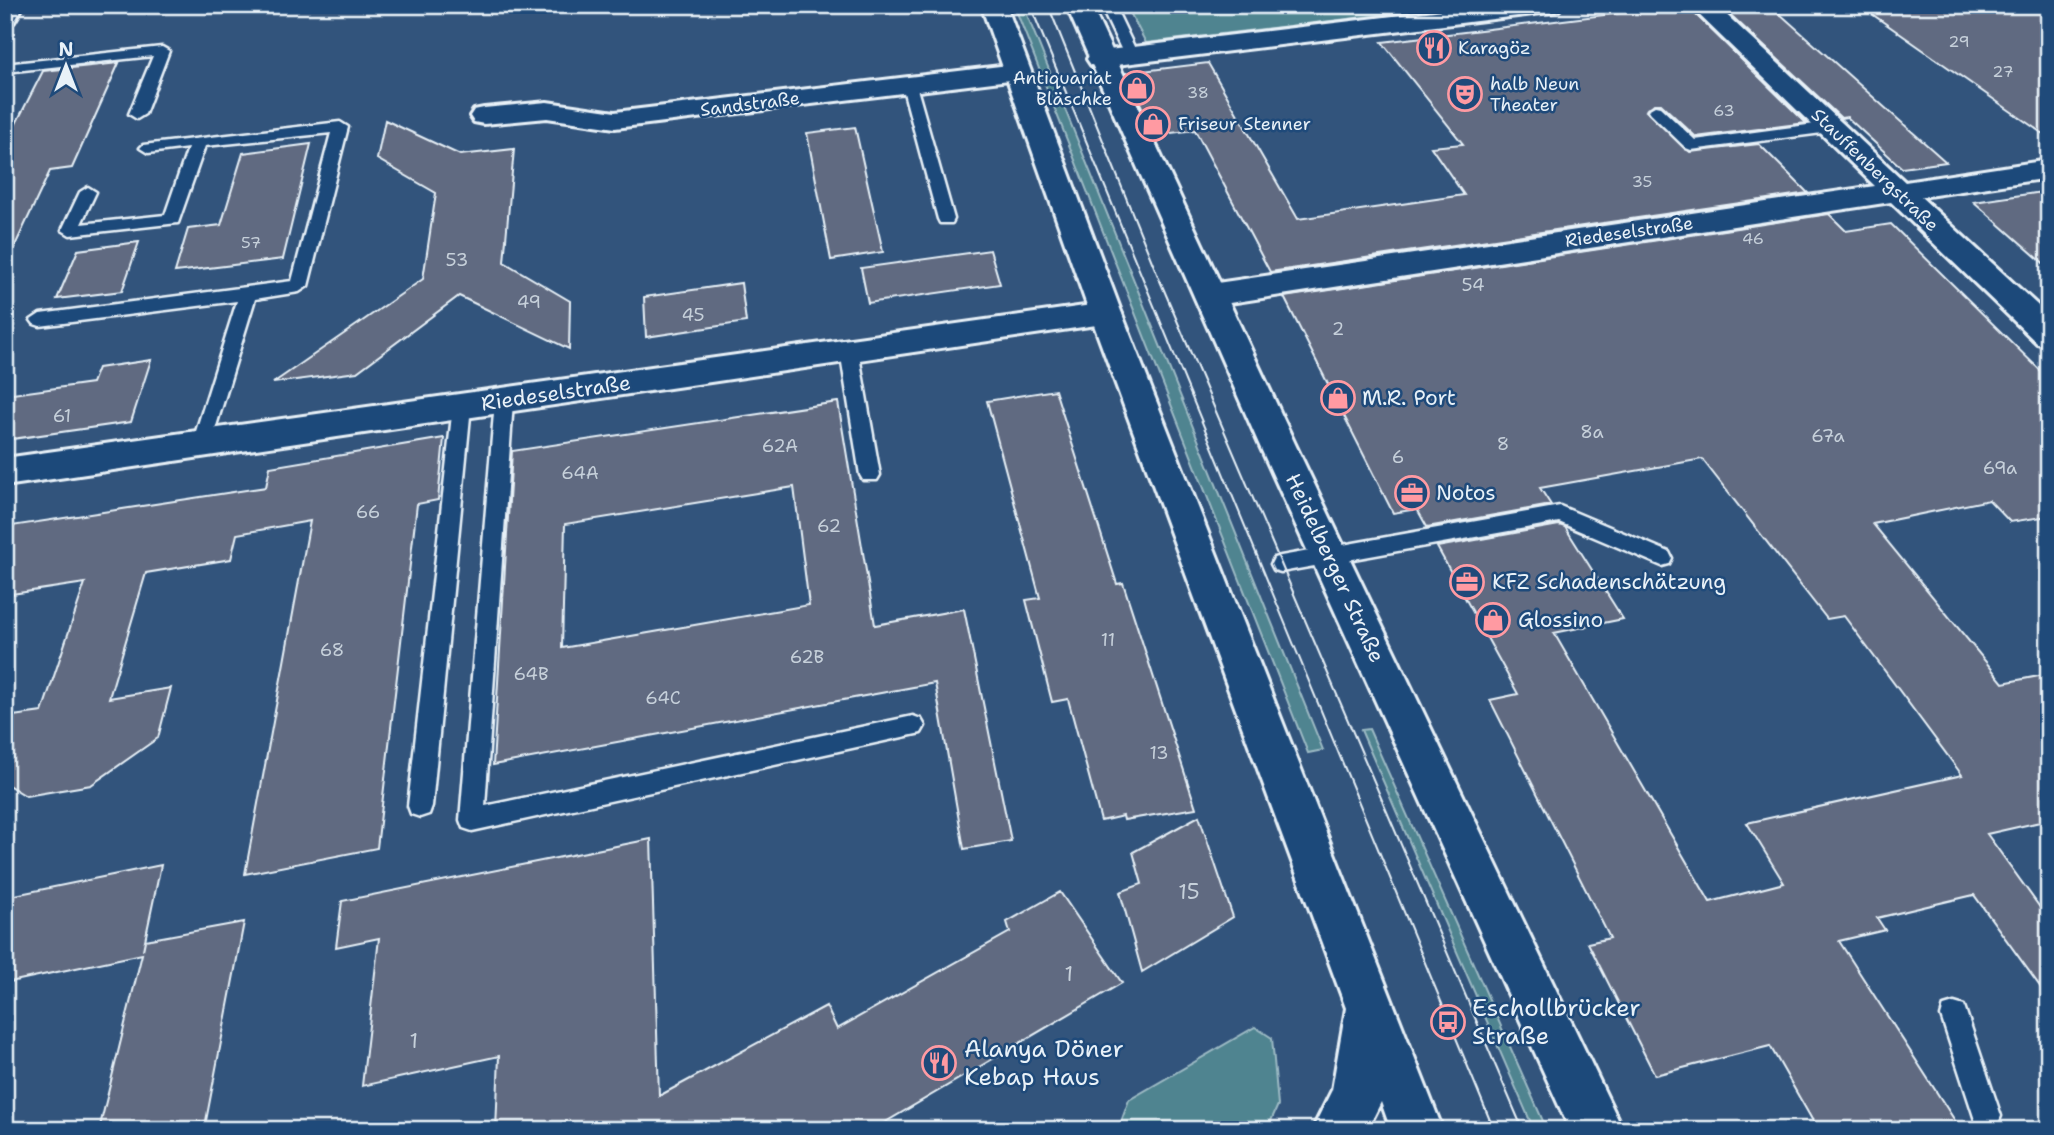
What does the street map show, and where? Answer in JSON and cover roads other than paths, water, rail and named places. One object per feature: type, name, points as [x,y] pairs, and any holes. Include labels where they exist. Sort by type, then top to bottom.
[{"type":"street","points":[[5,17],[12,5]]},
{"type":"street","points":[[993,5],[1106,314],[1417,1130]]},
{"type":"street","name":"Heidelberger Straße","points":[[1078,5],[1100,59],[1597,1130]]},
{"type":"street","points":[[1100,59],[1550,5]]},
{"type":"street","name":"Stauffenbergstraße","points":[[1701,5],[2049,335]]},
{"type":"street","name":"Sandstraße","points":[[484,116],[547,110],[615,120],[1017,72]]},
{"type":"street","name":"Riedeselstraße","points":[[1210,295],[2047,172]]},
{"type":"street","name":"Riedeselstraße","points":[[5,472],[1106,314]]},
{"type":"street","points":[[1338,1130],[1357,1097],[1370,1010]]},
{"type":"lane","points":[[1107,5],[1131,55]]},
{"type":"lane","points":[[5,68],[162,51],[137,114]]},
{"type":"lane","points":[[909,85],[946,219]]},
{"type":"lane","points":[[1655,110],[1691,145],[1829,127]]},
{"type":"lane","points":[[40,320],[299,286],[340,127],[148,148]]},
{"type":"lane","points":[[88,192],[70,230],[172,219],[198,143]]},
{"type":"lane","points":[[202,444],[248,294]]},
{"type":"lane","points":[[849,350],[870,475]]},
{"type":"lane","points":[[504,401],[472,820],[913,726]]},
{"type":"lane","points":[[421,806],[462,406]]},
{"type":"lane","points":[[1281,564],[1560,514],[1662,558]]},
{"type":"lane","points":[[1954,1016],[1987,1116]]},
{"type":"tram line","points":[[1030,5],[1494,1130]]},
{"type":"tram line","points":[[1048,5],[1155,269],[1523,1130]]},
{"type":"place","name":"Karagöz","points":[[1434,48]]},
{"type":"place","name":"Antiquariat Bläschke","points":[[1137,88]]},
{"type":"place","name":"halb Neun Theater","points":[[1465,94]]},
{"type":"place","name":"Friseur Stenner","points":[[1153,124]]},
{"type":"place","name":"M.R. Port","points":[[1338,398]]},
{"type":"place","name":"Notos","points":[[1412,493]]},
{"type":"place","name":"KFZ Schadenschätzung","points":[[1467,582]]},
{"type":"place","name":"Glossino","points":[[1493,620]]},
{"type":"place","name":"Eschollbrücker Straße","points":[[1448,1022]]},
{"type":"place","name":"Alanya Döner Kebap Haus","points":[[939,1063]]}]
